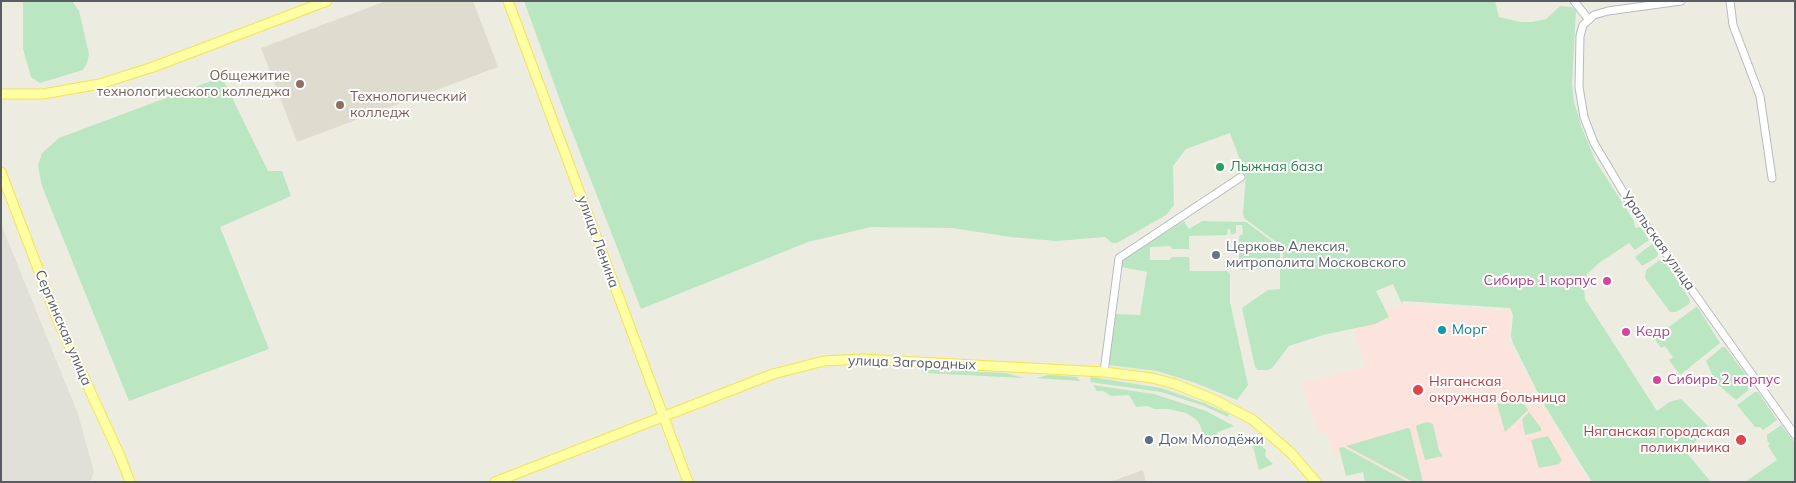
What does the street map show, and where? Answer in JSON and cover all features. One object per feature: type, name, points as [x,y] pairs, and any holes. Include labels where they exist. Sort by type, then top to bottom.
[{"type":"main road","points":[[1,94],[43,94],[85,88],[108,82],[153,67],[327,1]]},
{"type":"main road","name":"улица Ленина","points":[[508,1],[688,482]]},
{"type":"main road","name":"Сергинская улица","points":[[1,172],[58,321],[130,482]]},
{"type":"main road","name":"улица Загородных","points":[[495,482],[773,374],[805,365],[837,360],[888,360],[1104,372],[1152,378],[1174,384],[1233,409],[1253,420],[1295,457],[1316,482]]},
{"type":"street","points":[[1574,1],[1589,20],[1608,11],[1681,1]]},
{"type":"street","points":[[1730,1],[1733,25],[1760,96],[1772,178]]},
{"type":"street","name":"Уральская улица","points":[[1589,20],[1583,25],[1580,42],[1580,96],[1584,117],[1594,143],[1632,206],[1795,435]]},
{"type":"street","points":[[1104,372],[1118,258],[1241,177]]},
{"type":"shaded area","name":"Технологический колледж","points":[[386,1],[473,1],[498,67],[297,142],[261,48]]},
{"type":"shaded area","points":[[1,224],[78,414],[94,472],[90,482],[1,482]]},
{"type":"shaded area","name":"Няганская окружная больница","points":[[1402,304],[1510,311],[1508,342],[1537,396],[1588,482],[1365,482],[1362,473],[1346,476],[1341,454],[1334,456],[1327,432],[1319,434],[1301,383],[1365,367],[1353,326]]},
{"type":"shaded area","points":[[1143,470],[1146,482],[1111,482],[1115,480]]},
{"type":"green space","points":[[23,1],[72,1],[79,11],[89,54],[83,70],[40,83],[31,77],[23,49]]},
{"type":"green space","points":[[524,1],[1495,1],[1499,17],[1520,22],[1546,19],[1560,6],[1572,7],[1576,11],[1572,84],[1574,102],[1582,128],[1595,160],[1634,221],[1635,228],[1641,227],[1649,240],[1635,250],[1629,243],[1599,263],[1587,274],[1584,287],[1585,299],[1657,411],[1669,402],[1681,399],[1709,427],[1686,452],[1711,482],[1592,482],[1543,403],[1513,343],[1511,336],[1513,315],[1510,308],[1403,301],[1402,304],[1393,284],[1376,291],[1389,317],[1375,324],[1323,335],[1289,346],[1272,368],[1258,370],[1255,367],[1242,308],[1268,290],[1280,289],[1283,247],[1244,218],[1246,176],[1230,133],[1186,149],[1173,166],[1174,205],[1166,215],[1117,243],[1112,243],[1105,237],[1056,241],[1011,237],[952,228],[871,227],[808,242],[641,309],[564,111]]},
{"type":"green space","points":[[222,77],[268,171],[282,171],[291,196],[220,227],[269,349],[129,401],[42,186],[38,166],[42,153],[59,138]]},
{"type":"green space","points":[[1184,221],[1189,229],[1202,221],[1246,222],[1280,247],[1280,268],[1241,270],[1239,268],[1239,236],[1243,234],[1242,225],[1236,225],[1236,233],[1231,235],[1230,229],[1228,229],[1227,235],[1189,236],[1189,249],[1172,249],[1170,246],[1150,247],[1150,260],[1189,257],[1190,271],[1227,271],[1230,274],[1230,302],[1248,385],[1237,400],[1193,382],[1157,371],[1108,365],[1114,314],[1140,315],[1147,272],[1121,267],[1121,260]]},
{"type":"green space","points":[[1652,244],[1658,253],[1657,257],[1642,266],[1635,257]]},
{"type":"green space","points":[[1660,260],[1664,260],[1690,300],[1689,304],[1676,312],[1670,312],[1645,278],[1646,270]]},
{"type":"green space","points":[[1696,307],[1720,343],[1680,375],[1669,360],[1673,357],[1665,346],[1661,348],[1654,338]]},
{"type":"green space","points":[[1722,347],[1725,347],[1752,383],[1752,387],[1736,400],[1716,383],[1706,361]]},
{"type":"green space","points":[[923,369],[1005,373],[1024,378],[923,373]]},
{"type":"green space","points":[[1049,375],[1077,377],[1080,381],[1036,378]]},
{"type":"green space","points":[[1091,377],[1161,388],[1229,414],[1228,417],[1204,406],[1161,392],[1090,382]]},
{"type":"green space","points":[[1093,385],[1154,394],[1206,411],[1234,426],[1218,432],[1207,448],[1197,420],[1186,413],[1168,409],[1154,409],[1148,406],[1136,407],[1129,395],[1111,396],[1103,391],[1097,391]]},
{"type":"green space","points":[[1755,392],[1758,392],[1777,420],[1763,430],[1760,427],[1755,427],[1737,405]]},
{"type":"green space","points":[[1515,399],[1522,401],[1528,410],[1505,432],[1497,404]]},
{"type":"green space","points":[[1529,412],[1541,428],[1541,431],[1525,435],[1522,419]]},
{"type":"green space","points":[[1428,422],[1433,424],[1439,451],[1443,456],[1425,460],[1416,427]]},
{"type":"green space","points":[[1781,425],[1795,443],[1795,482],[1745,482],[1777,460],[1768,446],[1770,444],[1767,440],[1767,435]]},
{"type":"green space","points":[[1410,429],[1423,482],[1413,482],[1346,446]]},
{"type":"green space","points":[[1250,435],[1266,450],[1265,456],[1273,464],[1259,470]]},
{"type":"green space","points":[[1548,436],[1562,460],[1559,464],[1539,468],[1531,440]]},
{"type":"green space","points":[[1343,447],[1408,482],[1365,482],[1363,472],[1346,476],[1339,448]]},
{"type":"place","name":"Общежитие технологического колледжа","points":[[300,84]]},
{"type":"place","name":"Технологический колледж","points":[[340,105]]},
{"type":"place","name":"Лыжная база","points":[[1220,167]]},
{"type":"place","name":"Церковь Алексия, митрополита Московского","points":[[1216,255]]},
{"type":"place","name":"Сибирь 1 корпус","points":[[1607,281]]},
{"type":"place","name":"Морг","points":[[1442,330]]},
{"type":"place","name":"Кедр","points":[[1626,332]]},
{"type":"place","name":"Сибирь 2 корпус","points":[[1657,380]]},
{"type":"place","name":"Няганская окружная больница","points":[[1418,390]]},
{"type":"place","name":"Дом Молодёжи","points":[[1149,440]]},
{"type":"place","name":"Няганская городская поликлиника","points":[[1741,440]]}]
